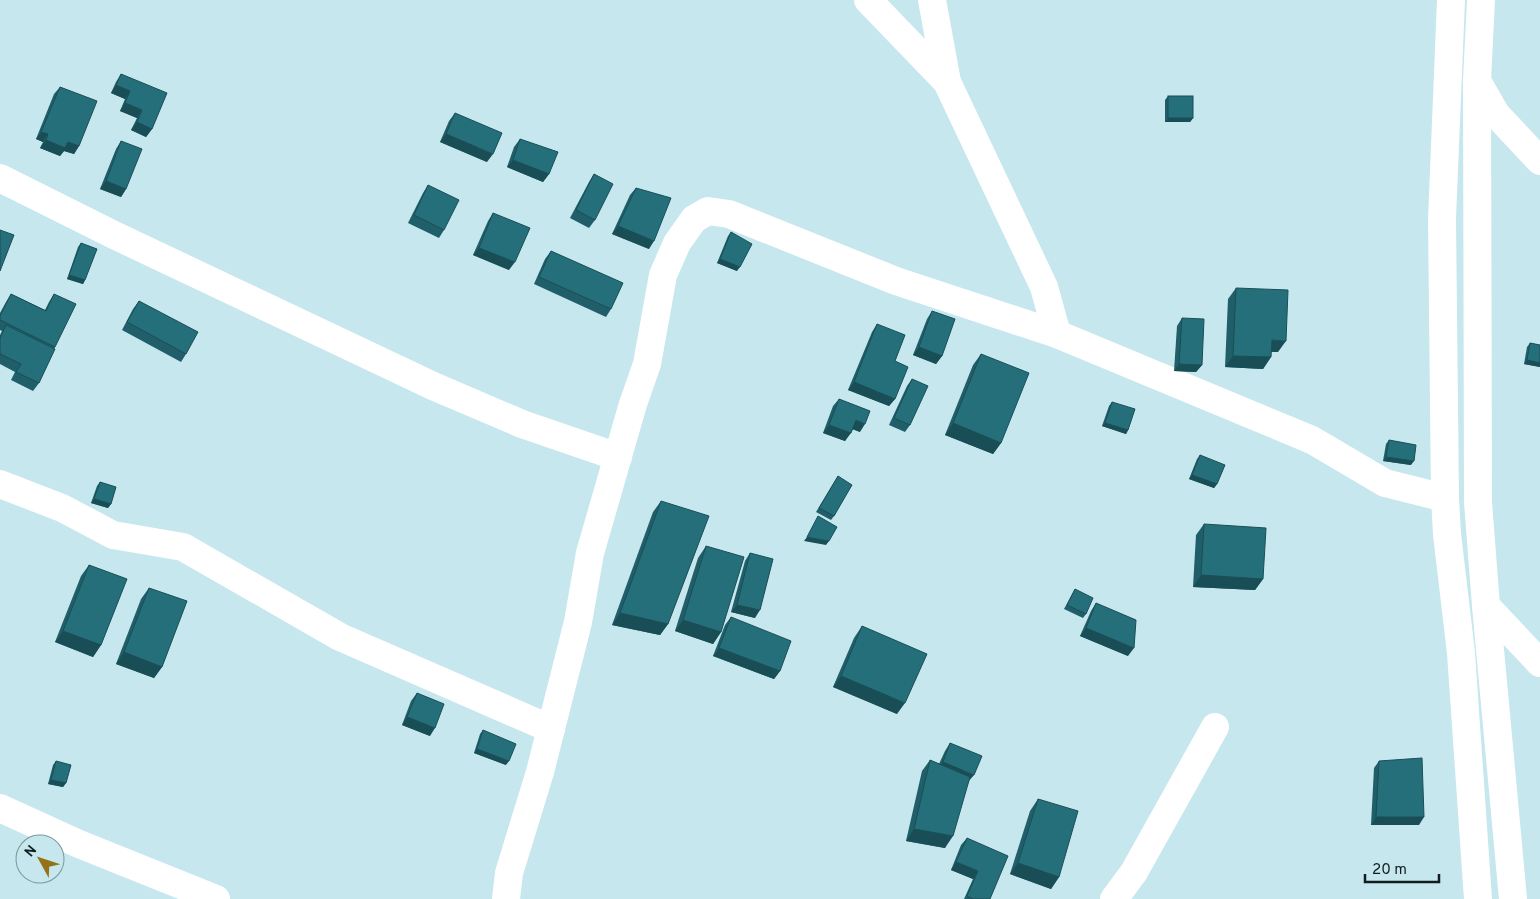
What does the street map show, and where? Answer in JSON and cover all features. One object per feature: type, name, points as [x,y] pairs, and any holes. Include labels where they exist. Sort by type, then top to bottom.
[{"type":"street","points":[[868,0],[947,82]]},
{"type":"street","points":[[932,0],[947,82],[1044,287],[1057,334]]},
{"type":"street","points":[[1451,0],[1442,219],[1447,534],[1461,653],[1478,899]]},
{"type":"street","points":[[1481,0],[1476,80],[1478,502],[1513,899]]},
{"type":"street","points":[[1476,80],[1496,114],[1540,161]]},
{"type":"street","points":[[0,178],[114,235],[433,386],[522,424],[618,457]]},
{"type":"street","points":[[506,899],[508,873],[540,772],[578,622],[590,553],[647,364],[662,275],[677,243],[694,219],[708,211],[729,214],[896,281],[1057,334],[1312,440],[1385,483],[1446,498]]},
{"type":"street","points":[[0,484],[62,508],[113,535],[182,547],[340,637],[551,728]]},
{"type":"street","points":[[1447,534],[1480,530]]},
{"type":"street","points":[[1486,606],[1540,663]]},
{"type":"street","points":[[1114,899],[1134,872],[1215,727]]},
{"type":"street","points":[[0,808],[79,844],[216,899]]},
{"type":"building","points":[[121,74],[167,93],[152,129],[137,122],[142,110],[125,103],[130,91],[116,85]]},
{"type":"building","points":[[60,87],[97,101],[79,146],[68,142],[65,148],[46,140],[48,134],[41,132]]},
{"type":"building","points":[[1168,96],[1193,96],[1193,118],[1168,118]]},
{"type":"building","points":[[455,113],[502,133],[493,154],[446,134]]},
{"type":"building","points":[[520,139],[558,152],[549,174],[513,160]]},
{"type":"building","points":[[121,141],[142,149],[126,189],[106,181]]},
{"type":"building","points":[[594,174],[613,184],[595,220],[576,210]]},
{"type":"building","points":[[428,185],[459,200],[444,230],[414,215]]},
{"type":"building","points":[[636,188],[671,198],[654,241],[618,226]]},
{"type":"building","points":[[493,213],[530,228],[515,262],[479,248]]},
{"type":"building","points":[[0,230],[14,235],[0,271]]},
{"type":"building","points":[[731,232],[752,244],[740,267],[720,259]]},
{"type":"building","points":[[81,243],[97,249],[85,280],[69,275]]},
{"type":"building","points":[[551,251],[623,283],[611,309],[539,277]]},
{"type":"building","points":[[1236,288],[1288,290],[1286,341],[1272,340],[1271,357],[1233,356]]},
{"type":"building","points":[[11,294],[46,311],[54,294],[76,304],[55,347],[0,320],[0,316]]},
{"type":"building","points":[[139,301],[198,332],[186,354],[127,322]]},
{"type":"building","points":[[932,311],[955,319],[942,356],[919,347]]},
{"type":"building","points":[[1182,318],[1204,319],[1202,365],[1179,364]]},
{"type":"building","points":[[877,324],[905,335],[895,361],[908,367],[895,399],[854,382]]},
{"type":"building","points":[[6,325],[55,349],[39,383],[16,372],[21,364],[0,354],[0,338]]},
{"type":"building","points":[[1530,343],[1540,345],[1540,363],[1527,360]]},
{"type":"building","points":[[981,354],[1029,373],[1001,443],[953,423]]},
{"type":"building","points":[[912,379],[928,386],[910,425],[894,418]]},
{"type":"building","points":[[839,399],[870,411],[865,424],[856,420],[851,433],[829,425]]},
{"type":"building","points":[[1112,402],[1135,409],[1128,430],[1105,423]]},
{"type":"building","points":[[1389,440],[1416,445],[1414,461],[1386,457]]},
{"type":"building","points":[[1200,455],[1225,465],[1217,484],[1192,475]]},
{"type":"building","points":[[838,476],[852,485],[834,516],[819,508]]},
{"type":"building","points":[[100,482],[116,487],[111,504],[94,499]]},
{"type":"building","points":[[661,501],[709,516],[668,624],[620,613]]},
{"type":"building","points":[[818,516],[837,527],[829,541],[807,537]]},
{"type":"building","points":[[1204,524],[1266,528],[1263,579],[1201,575]]},
{"type":"building","points":[[706,546],[744,557],[721,632],[683,620]]},
{"type":"building","points":[[750,553],[773,559],[760,610],[737,605]]},
{"type":"building","points":[[89,565],[127,579],[101,645],[63,631]]},
{"type":"building","points":[[149,588],[187,601],[162,667],[124,652]]},
{"type":"building","points":[[1075,589],[1093,598],[1086,614],[1067,605]]},
{"type":"building","points":[[1096,603],[1136,620],[1134,648],[1086,628]]},
{"type":"building","points":[[731,617],[791,641],[780,671],[719,648]]},
{"type":"building","points":[[862,626],[927,654],[905,703],[841,676]]},
{"type":"building","points":[[417,693],[444,704],[435,728],[407,717]]},
{"type":"building","points":[[483,730],[516,744],[509,761],[477,749]]},
{"type":"building","points":[[950,743],[982,756],[974,775],[943,762]]},
{"type":"building","points":[[1422,758],[1424,817],[1376,817],[1379,761]]},
{"type":"building","points":[[930,760],[970,777],[953,836],[914,829]]},
{"type":"building","points":[[56,761],[71,765],[66,783],[51,780]]},
{"type":"building","points":[[1038,799],[1078,811],[1059,877],[1018,863]]},
{"type":"building","points":[[967,838],[1008,856],[990,899],[973,899],[967,896],[978,871],[956,862]]}]
